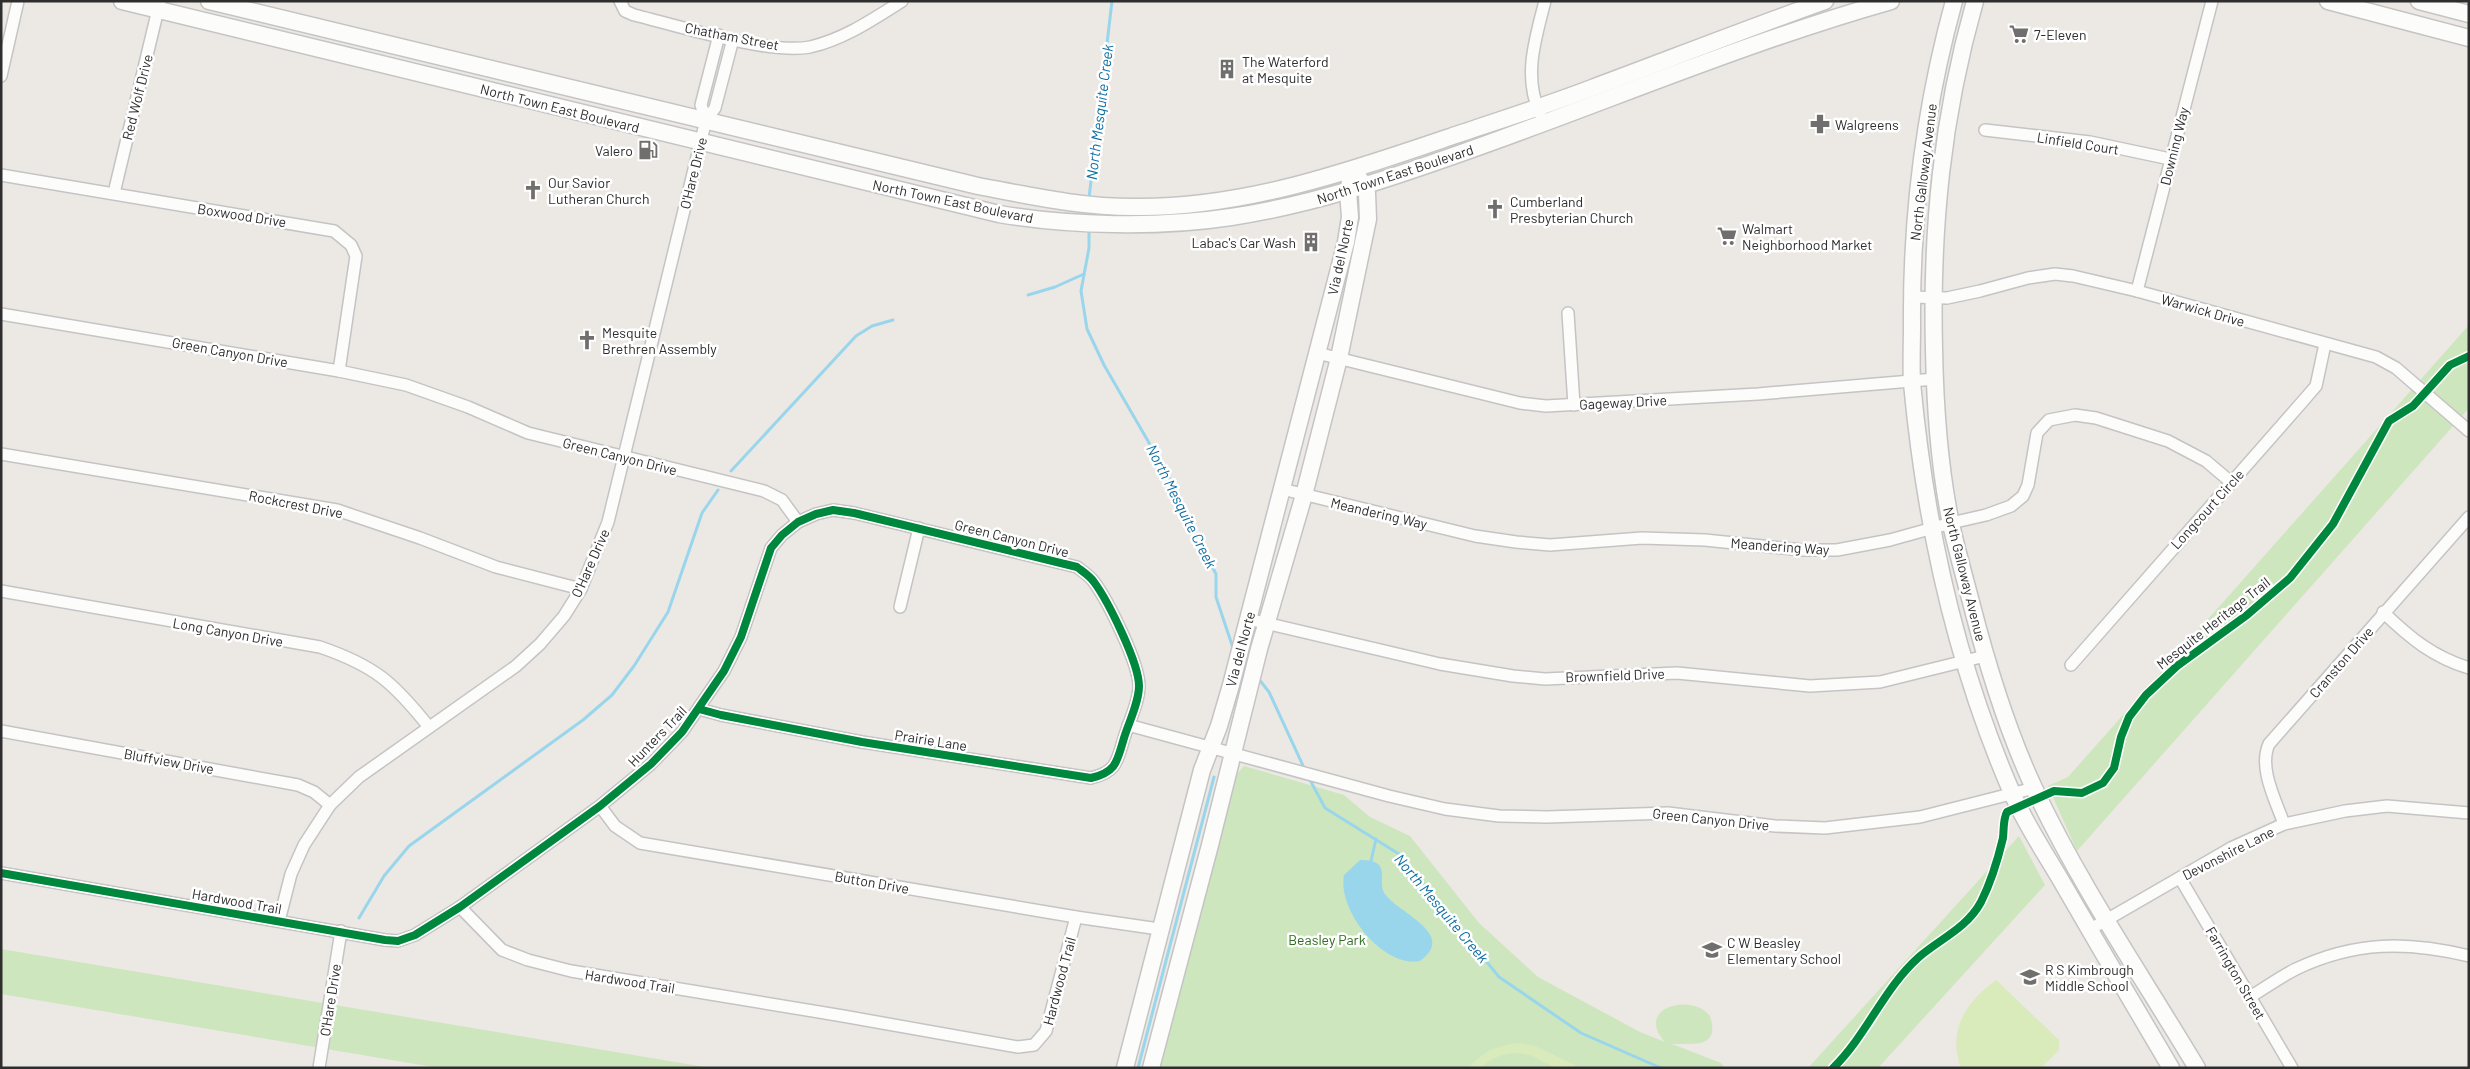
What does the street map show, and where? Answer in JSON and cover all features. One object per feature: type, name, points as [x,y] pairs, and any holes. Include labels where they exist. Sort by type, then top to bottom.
[{"type":"main road","name":"North Town East Boulevard","points":[[122,1],[159,6],[267,37],[998,214],[1051,222],[1124,223],[1231,218],[1365,187],[1544,124],[1827,20],[1891,1]]},
{"type":"main road","name":"North Town East Boulevard","points":[[209,1],[978,186],[1056,200],[1124,207],[1191,204],[1251,194],[1353,170],[1591,89],[1721,38],[1823,2]]},
{"type":"main road","name":"North Galloway Avenue","points":[[1954,1],[1943,40],[1925,146],[1915,231],[1911,297],[1912,381],[1931,529],[1964,662],[2012,795],[2171,1068]]},
{"type":"main road","name":"North Galloway Avenue","points":[[1976,1],[1961,52],[1943,148],[1933,297],[1937,429],[1950,523],[1985,656],[2034,788],[2060,840],[2106,920],[2197,1068]]},
{"type":"main road","points":[[2328,1],[2469,38]]},
{"type":"main road","points":[[2419,1],[2448,5],[2469,14]]},
{"type":"main road","points":[[1823,2],[1827,20]]},
{"type":"main road","points":[[267,37],[273,17]]},
{"type":"main road","points":[[1721,38],[1728,56]]},
{"type":"main road","points":[[516,97],[521,75]]},
{"type":"main road","points":[[1925,146],[1943,148]]},
{"type":"main road","name":"Via del Norte","points":[[1151,1068],[1210,845],[1258,649],[1304,495],[1339,358],[1368,219],[1365,187],[1353,170]]},
{"type":"main road","name":"Via del Norte","points":[[1125,1068],[1202,770],[1231,685],[1244,637],[1346,242],[1350,217],[1348,191],[1353,170]]},
{"type":"main road","points":[[1191,204],[1196,221]]},
{"type":"main road","points":[[2153,1038],[2173,1028]]},
{"type":"street","points":[[1,76],[18,1]]},
{"type":"street","name":"Chatham Street","points":[[620,1],[625,11],[634,15],[733,39],[783,47],[808,47],[838,38],[860,28],[902,1]]},
{"type":"street","points":[[1544,124],[1537,107],[1533,89],[1530,58],[1545,1]]},
{"type":"street","name":"Downing Way","points":[[2137,291],[2212,1]]},
{"type":"street","points":[[2442,31],[2448,5]]},
{"type":"street","name":"Red Wolf Drive","points":[[114,194],[159,6]]},
{"type":"street","points":[[706,120],[701,105],[718,35]]},
{"type":"street","points":[[706,120],[715,108],[733,39]]},
{"type":"street","name":"O'Hare Drive","points":[[279,921],[291,874],[304,845],[330,806],[359,777],[522,660],[564,616],[581,589],[608,522],[706,120]]},
{"type":"street","name":"Linfield Court","points":[[1985,130],[2090,142],[2170,159]]},
{"type":"street","name":"Boxwood Drive","points":[[1,175],[334,231],[351,245],[356,256],[339,371]]},
{"type":"street","name":"Warwick Drive","points":[[1911,297],[1961,296],[2007,282],[2054,274],[2137,291],[2376,357],[2396,368],[2469,431]]},
{"type":"street","points":[[1568,312],[1574,405]]},
{"type":"street","name":"Green Canyon Drive","points":[[1,314],[339,371],[406,385],[468,407],[528,433],[764,490],[782,500],[798,522],[833,510],[919,528],[1076,567],[1093,579],[1128,647],[1138,674],[1139,688],[1128,725]]},
{"type":"street","name":"Longcourt Circle","points":[[2071,665],[2316,386],[2325,344]]},
{"type":"street","name":"Gageway Drive","points":[[1317,352],[1520,403],[1546,406],[1758,394],[1934,379]]},
{"type":"street","name":"Meandering Way","points":[[1282,490],[1474,536],[1550,545],[1642,538],[1705,540],[1802,550],[1837,550],[1890,540],[1950,523],[1986,516],[2012,506],[2023,496],[2028,485],[2038,433],[2049,420],[2066,416],[2096,418],[2168,441],[2206,460],[2232,483]]},
{"type":"street","name":"Rockcrest Drive","points":[[1,454],[337,510],[420,538],[496,567],[581,589]]},
{"type":"street","name":"Cranston Drive","points":[[2284,824],[2266,769],[2265,753],[2269,744],[2352,652],[2383,612],[2469,517]]},
{"type":"street","name":"Hunters Trail","points":[[460,907],[600,806],[651,764],[682,732],[724,671],[741,637],[771,548],[782,535],[798,522]]},
{"type":"street","points":[[900,607],[919,528]]},
{"type":"street","name":"Long Canyon Drive","points":[[1,591],[320,648],[356,660],[370,668],[405,697],[429,726]]},
{"type":"street","points":[[2383,612],[2414,642],[2456,664],[2469,668]]},
{"type":"street","name":"Brownfield Drive","points":[[1248,618],[1440,664],[1513,676],[1545,679],[1677,673],[1810,686],[1880,682],[1985,656]]},
{"type":"street","name":"Prairie Lane","points":[[699,709],[721,715],[862,742],[1091,778],[1105,775],[1114,768],[1128,725]]},
{"type":"street","points":[[1128,725],[1232,754]]},
{"type":"street","name":"Bluffview Drive","points":[[1,731],[298,785],[314,792],[330,806]]},
{"type":"street","name":"Green Canyon Drive","points":[[1232,754],[1421,804],[1499,816],[1547,817],[1668,813],[1775,826],[1826,828],[1920,817],[2034,788]]},
{"type":"street","name":"Button Drive","points":[[600,806],[615,826],[640,843],[1076,917],[1160,929]]},
{"type":"street","name":"Devonshire Lane","points":[[2089,930],[2231,848],[2284,824],[2345,811],[2387,806],[2469,813]]},
{"type":"street","name":"Hardwood Trail","points":[[1,873],[385,940],[398,940],[415,935],[460,907],[502,950],[528,960],[571,971],[1018,1047],[1034,1045],[1046,1031],[1076,917]]},
{"type":"street","name":"Farrington Street","points":[[2180,878],[2292,1068]]},
{"type":"street","name":"O'Hare Drive","points":[[319,1068],[341,931]]},
{"type":"street","points":[[2250,997],[2295,970],[2343,952],[2379,945],[2434,948],[2469,956]]},
{"type":"green space","points":[[2469,325],[2469,408],[2077,851],[2048,786],[2068,777]]},
{"type":"green space","name":"Beasley Park","points":[[1244,766],[1344,795],[1370,817],[1410,836],[1479,923],[1538,977],[1640,1032],[1665,1042],[1657,1030],[1656,1020],[1661,1013],[1669,1007],[1679,1005],[1691,1005],[1701,1009],[1710,1016],[1712,1027],[1708,1040],[1695,1044],[1672,1044],[1721,1063],[1725,1068],[1160,1068],[1236,775]]},
{"type":"green space","points":[[2019,836],[2045,885],[1878,1068],[1808,1068]]},
{"type":"green space","points":[[1,949],[711,1068],[439,1068],[1,994]]},
{"type":"green space","points":[[1996,980],[2059,1040],[2059,1050],[2041,1068],[1961,1068],[1956,1041],[1962,1018],[1976,998]]},
{"type":"green space","points":[[1518,1043],[1535,1046],[1581,1068],[1557,1068],[1532,1056],[1512,1053],[1492,1059],[1482,1068],[1469,1068],[1479,1057],[1490,1050]]},
{"type":"water","points":[[1360,860],[1377,863],[1382,872],[1385,894],[1422,924],[1429,933],[1432,942],[1430,951],[1420,961],[1406,961],[1378,946],[1355,919],[1344,889],[1344,875]]},
{"type":"waterway","name":"North Mesquite Creek","points":[[1089,198],[1112,1]]},
{"type":"waterway","name":"North Mesquite Creek","points":[[1089,229],[1089,248],[1081,291],[1087,329],[1104,365],[1174,486],[1177,499],[1216,574],[1216,597],[1234,651]]},
{"type":"waterway","points":[[1028,295],[1055,287],[1084,274]]},
{"type":"waterway","points":[[731,471],[856,336],[872,326],[893,320]]},
{"type":"waterway","points":[[359,918],[384,876],[409,846],[583,720],[612,695],[634,666],[668,612],[702,513],[718,490]]},
{"type":"waterway","name":"North Mesquite Creek","points":[[1258,678],[1269,692],[1305,770]]},
{"type":"waterway","points":[[1138,1068],[1214,777]]},
{"type":"waterway","name":"North Mesquite Creek","points":[[1309,778],[1325,808],[1399,854],[1499,977],[1581,1033],[1661,1068]]},
{"type":"waterway","points":[[1371,861],[1376,839]]},
{"type":"cycle path","name":"Mesquite Heritage Trail","points":[[1833,1068],[1856,1041],[1885,997],[1906,970],[1919,957],[1961,926],[1975,911],[1985,894],[1994,870],[2003,838],[2004,821],[2007,812],[2054,791],[2082,793],[2103,783],[2114,768],[2121,737],[2129,717],[2146,695],[2177,666],[2247,615],[2290,578],[2333,524],[2389,421],[2413,406],[2450,365],[2469,356]]},
{"type":"cycle path","points":[[1,873],[385,940],[398,941],[415,935],[460,907],[600,806],[651,764],[682,732],[724,671],[741,637],[771,548],[782,535],[798,522],[816,514],[833,510],[854,513],[1077,567],[1094,582],[1107,603],[1134,663],[1139,686],[1136,705],[1115,764],[1100,776],[1091,778],[862,742],[721,715],[699,709]]},
{"type":"place","name":"7-Eleven","points":[[2019,34]]},
{"type":"place","name":"The Waterford at Mesquite","points":[[1227,69]]},
{"type":"place","name":"Walgreens","points":[[1820,124]]},
{"type":"place","name":"Valero","points":[[648,150]]},
{"type":"place","name":"Our Savior Lutheran Church","points":[[533,190]]},
{"type":"place","name":"Cumberland Presbyterian Church","points":[[1495,209]]},
{"type":"place","name":"Walmart Neighborhood Market","points":[[1727,236]]},
{"type":"place","name":"Labac's Car Wash","points":[[1311,242]]},
{"type":"place","name":"Mesquite Brethren Assembly","points":[[587,340]]},
{"type":"place","name":"C W Beasley Elementary School","points":[[1712,950]]},
{"type":"place","name":"R S Kimbrough Middle School","points":[[2030,977]]}]
